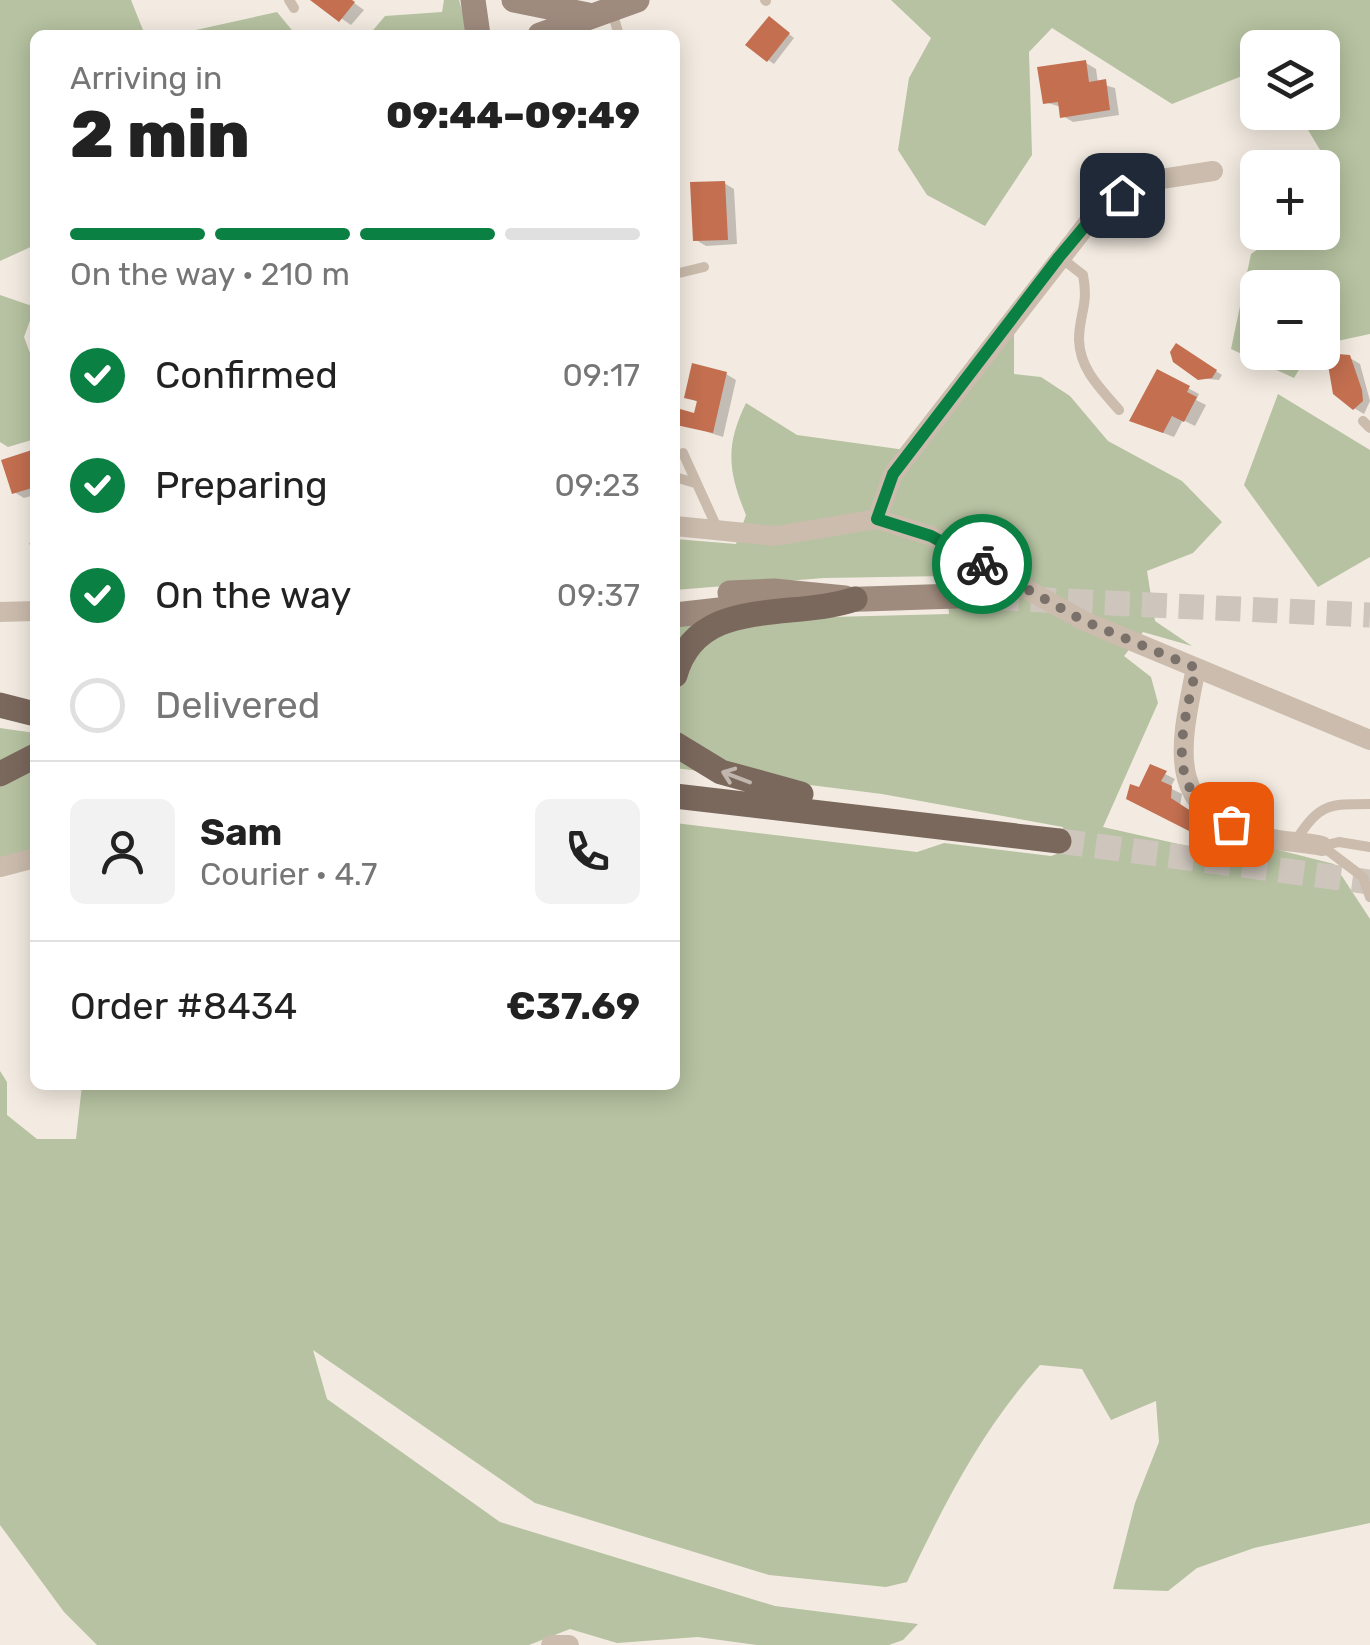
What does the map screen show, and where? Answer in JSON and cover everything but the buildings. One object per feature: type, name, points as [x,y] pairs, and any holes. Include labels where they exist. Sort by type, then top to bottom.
[{"type":"main road","points":[[475,19],[492,0]]},
{"type":"main road","points":[[568,30],[601,24],[637,0]]},
{"type":"main road","points":[[518,2],[601,24]]},
{"type":"main road","points":[[518,2],[529,16],[528,30]]},
{"type":"main road","points":[[680,597],[774,591],[855,599]]},
{"type":"main road","points":[[680,615],[855,599],[957,596]]},
{"type":"main road","points":[[680,663],[696,635],[714,623],[734,616],[824,610],[855,599]]},
{"type":"main road","points":[[0,691],[30,694]]},
{"type":"main road","points":[[0,704],[30,713]]},
{"type":"main road","points":[[0,712],[30,715]]},
{"type":"main road","points":[[682,748],[722,772],[768,789],[854,804],[932,826]]},
{"type":"main road","points":[[0,774],[30,759]]},
{"type":"main road","points":[[680,797],[1059,841]]},
{"type":"main road","points":[[680,811],[747,818],[829,813]]},
{"type":"street","points":[[877,519],[893,474],[1095,214],[1142,182],[1213,170]]},
{"type":"street","points":[[680,527],[774,536],[877,519],[931,536],[1084,621],[1370,740]]},
{"type":"street","points":[[0,612],[30,611]]},
{"type":"street","points":[[1196,668],[1184,725],[1182,768],[1188,792],[1208,814],[1231,824],[1267,838],[1322,846]]},
{"type":"street","points":[[0,867],[30,859]]},
{"type":"street","points":[[550,1645],[569,1645]]},
{"type":"lane","points":[[1059,257],[1082,275],[1088,299],[1079,340],[1088,376],[1119,410]]},
{"type":"lane","points":[[680,273],[704,267]]},
{"type":"lane","points":[[684,453],[719,531]]},
{"type":"lane","points":[[680,478],[695,483]]},
{"type":"lane","points":[[1296,840],[1314,813],[1332,804],[1370,804]]},
{"type":"lane","points":[[1322,846],[1339,842],[1370,847]]},
{"type":"lane","points":[[1322,846],[1364,877],[1370,897]]},
{"type":"green space","points":[[0,0],[131,0],[143,30],[30,30],[30,247],[0,261]]},
{"type":"green space","points":[[444,0],[459,0],[468,30],[373,30],[385,16],[442,12]]},
{"type":"green space","points":[[891,0],[1370,0],[1370,334],[1340,340],[1340,270],[1248,270],[1251,254],[1257,250],[1340,250],[1340,150],[1320,150],[1308,130],[1340,130],[1340,30],[1240,30],[1240,77],[1172,104],[1052,28],[1029,52],[1032,155],[985,226],[927,195],[898,150],[909,78],[931,38]]},
{"type":"green space","points":[[277,12],[292,30],[196,30]]},
{"type":"green space","points":[[0,295],[30,305],[24,337],[30,353],[30,440],[8,447],[0,442]]},
{"type":"green space","points":[[1240,306],[1240,353],[1231,349]]},
{"type":"green space","points":[[1014,332],[1014,374],[1041,377],[1070,396],[1108,441],[1182,481],[1222,522],[1193,553],[1147,571],[1155,621],[1192,646],[1143,632],[1124,656],[1151,677],[1158,703],[1103,827],[1192,847],[1211,826],[1243,841],[1334,864],[1370,919],[1370,1523],[1254,1548],[1197,1568],[1168,1591],[1113,1589],[1135,1503],[1159,1442],[1156,1401],[1111,1420],[1082,1369],[1040,1365],[982,1441],[907,1582],[886,1587],[769,1575],[535,1503],[313,1350],[327,1399],[500,1522],[775,1606],[918,1624],[903,1640],[889,1645],[757,1645],[698,1637],[617,1643],[570,1629],[529,1645],[97,1645],[64,1612],[0,1525],[0,1071],[7,1082],[7,1115],[37,1139],[76,1139],[81,1090],[680,1090],[680,824],[917,852],[944,843],[1051,856],[1065,851],[1063,827],[882,794],[680,769],[680,621],[949,614],[946,576],[824,578],[680,590],[680,539],[736,544],[746,515],[731,459],[735,432],[746,403],[797,435],[920,452]]},
{"type":"green space","points":[[1277,370],[1299,370],[1294,378]]},
{"type":"green space","points":[[1278,394],[1370,450],[1370,557],[1318,587],[1244,485]]},
{"type":"green space","points":[[0,728],[30,732],[30,868],[0,877]]},
{"type":"tunnel","points":[[957,596],[1370,615]]},
{"type":"tunnel","points":[[1059,841],[1370,882]]},
{"type":"way so far","points":[[982,564],[1084,621],[1196,668],[1184,725],[1182,768],[1188,792],[1208,814],[1231,824]]},
{"type":"route","points":[[982,564],[931,536],[877,519],[893,474],[1059,257],[1095,214],[1122,195]]}]
